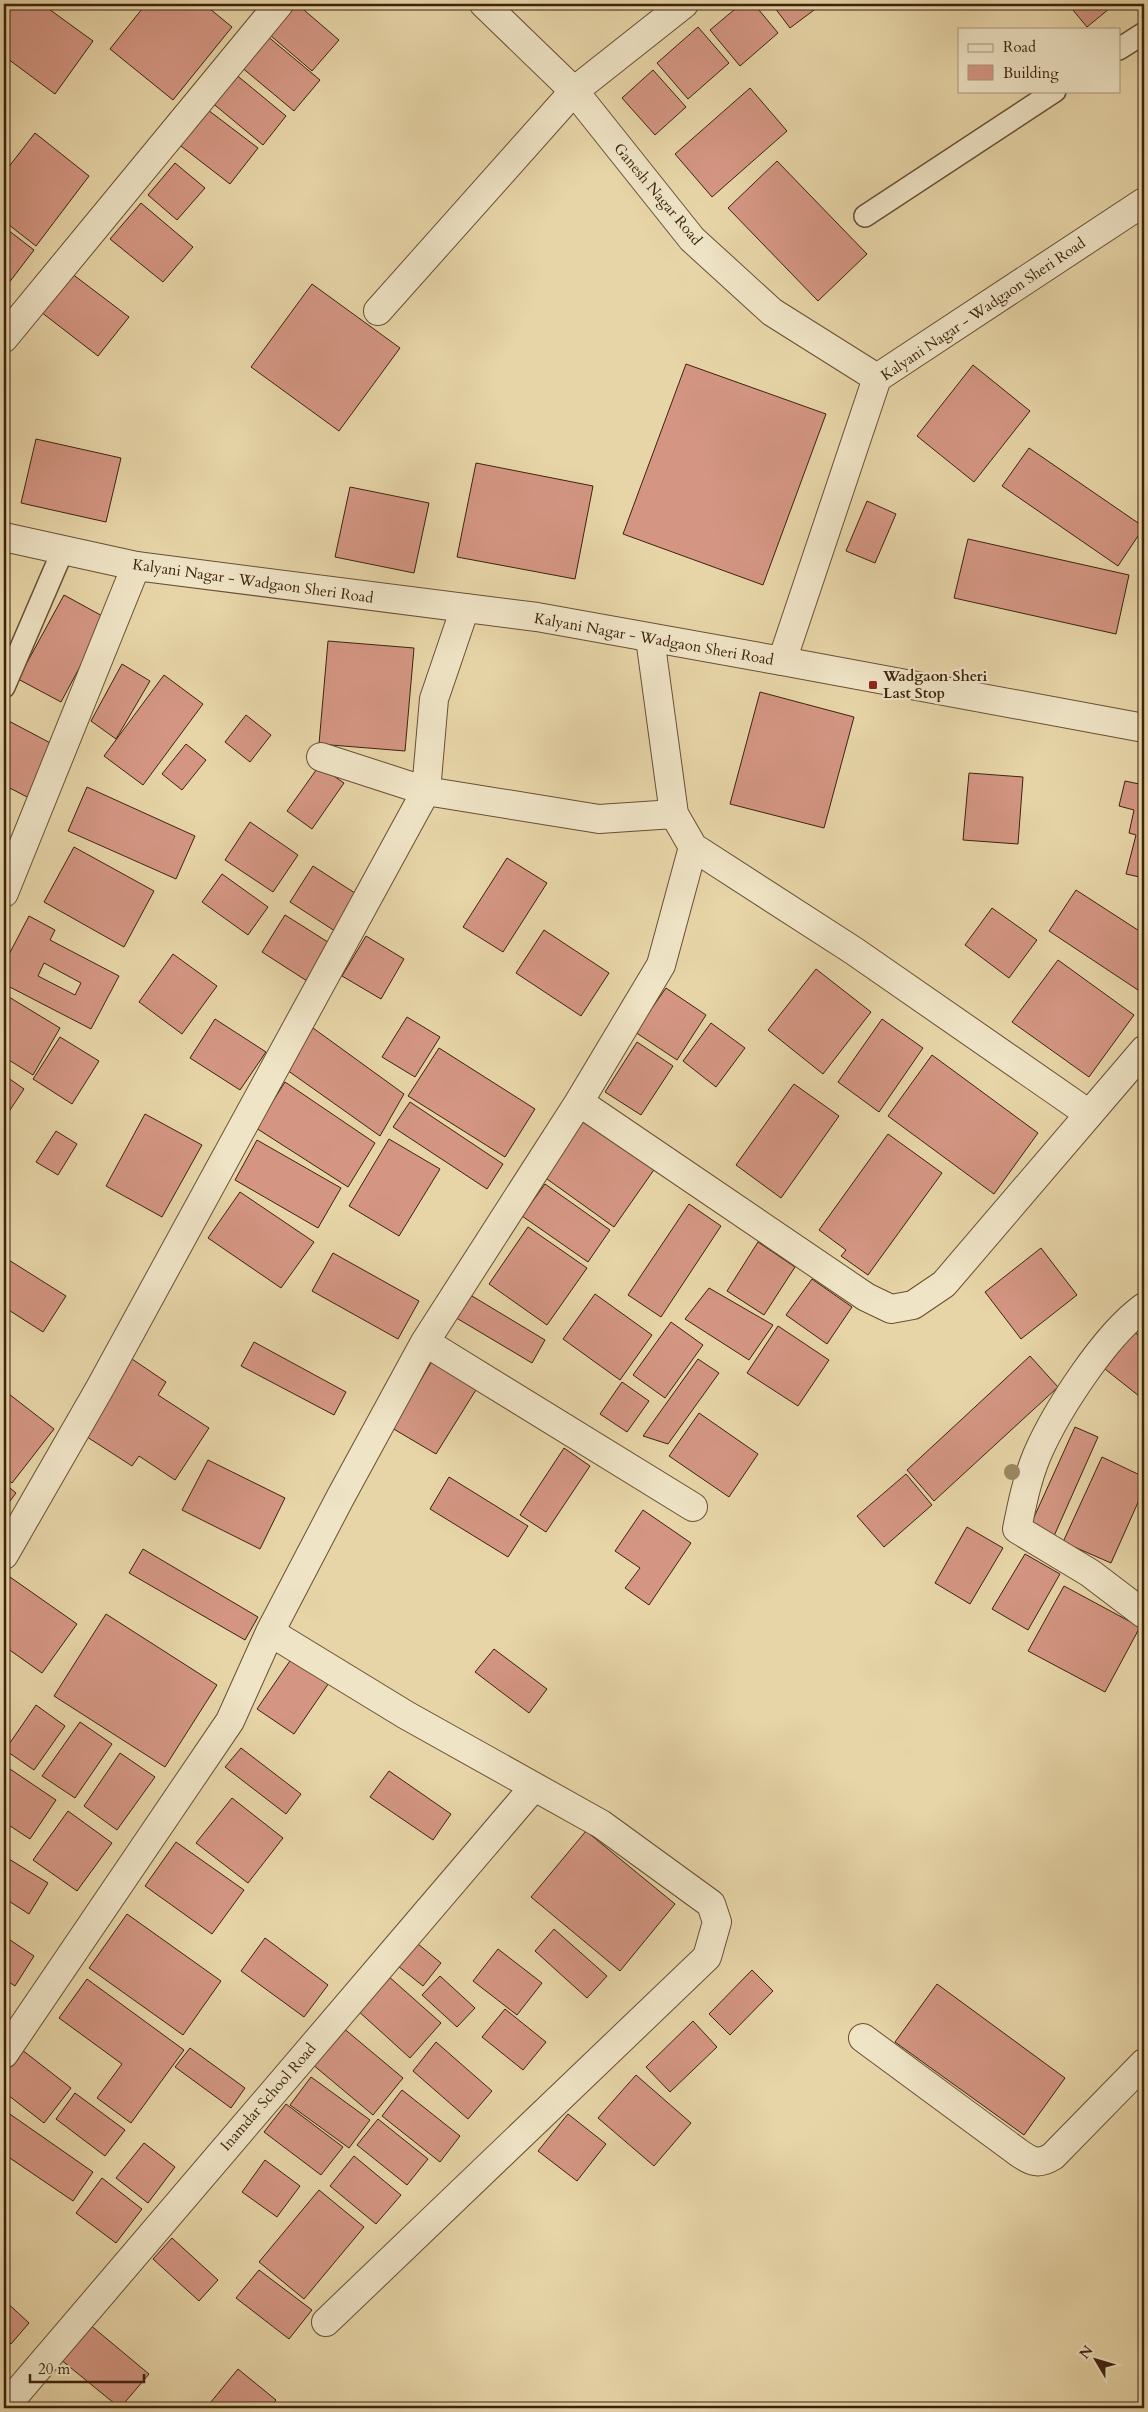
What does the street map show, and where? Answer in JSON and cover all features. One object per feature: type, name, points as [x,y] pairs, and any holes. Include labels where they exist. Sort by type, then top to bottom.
[{"type":"street","points":[[4,338],[279,4]]},
{"type":"street","name":"Ganesh Nagar Road","points":[[484,4],[574,91],[692,239],[772,312],[877,378]]},
{"type":"street","points":[[378,311],[574,91],[684,4]]},
{"type":"street","name":"Kalyani Nagar - Wadgaon Sheri Road","points":[[4,537],[136,566],[536,617],[782,662],[877,378],[1144,202]]},
{"type":"street","points":[[4,893],[136,566]]},
{"type":"street","points":[[4,1555],[104,1380],[426,791],[434,698],[465,608]]},
{"type":"street","points":[[650,638],[674,814],[693,848],[854,951],[1089,1114]]},
{"type":"street","points":[[782,662],[1144,728]]},
{"type":"street","points":[[321,757],[426,791],[599,819],[674,814]]},
{"type":"street","points":[[4,2054],[230,1721],[270,1632],[425,1342],[579,1102],[661,965],[693,848]]},
{"type":"street","points":[[579,1102],[866,1297],[891,1309],[913,1305],[944,1284],[1144,1050]]},
{"type":"street","points":[[1144,1307],[1108,1341],[1070,1396],[1037,1455],[1023,1497],[1017,1530],[1090,1574],[1144,1614]]},
{"type":"street","points":[[425,1342],[693,1507]]},
{"type":"street","points":[[270,1632],[406,1715],[533,1788],[601,1824],[710,1904],[717,1922],[707,1957],[326,2322]]},
{"type":"street","name":"Inamdar School Road","points":[[4,2408],[533,1788]]},
{"type":"street","points":[[863,2038],[1019,2153],[1036,2162],[1044,2161],[1052,2156],[1144,2063]]},
{"type":"lane","points":[[1120,48],[1144,33]]},
{"type":"lane","points":[[865,216],[1053,92]]},
{"type":"lane","points":[[4,687],[63,550]]},
{"type":"building","points":[[4,4],[42,4],[93,41],[55,94],[4,56]]},
{"type":"building","points":[[146,4],[204,4],[232,27],[173,100],[110,49]]},
{"type":"building","points":[[297,4],[339,40],[312,71],[270,35]]},
{"type":"building","points":[[741,4],[754,4],[778,33],[740,66],[710,30]]},
{"type":"building","points":[[772,4],[822,4],[790,28]]},
{"type":"building","points":[[1068,4],[1115,4],[1087,27]]},
{"type":"building","points":[[698,27],[729,63],[688,99],[657,63]]},
{"type":"building","points":[[266,35],[320,80],[294,111],[240,66]]},
{"type":"building","points":[[653,70],[686,107],[655,135],[622,98]]},
{"type":"building","points":[[234,73],[286,116],[263,145],[210,101]]},
{"type":"building","points":[[750,88],[787,131],[712,197],[675,154]]},
{"type":"building","points":[[204,107],[258,148],[230,184],[177,143]]},
{"type":"building","points":[[35,133],[89,176],[36,246],[4,221],[4,173]]},
{"type":"building","points":[[777,161],[867,254],[818,301],[728,208]]},
{"type":"building","points":[[175,163],[205,188],[177,220],[148,195]]},
{"type":"building","points":[[141,203],[193,247],[163,282],[110,239]]},
{"type":"building","points":[[4,227],[34,250],[5,288],[4,287]]},
{"type":"building","points":[[71,273],[129,317],[98,356],[41,312]]},
{"type":"building","points":[[312,284],[400,348],[339,431],[251,367]]},
{"type":"building","points":[[686,364],[826,414],[763,585],[623,534]]},
{"type":"building","points":[[973,365],[1030,411],[974,482],[917,436]]},
{"type":"building","points":[[36,439],[121,458],[106,522],[21,503]]},
{"type":"building","points":[[1029,448],[1144,527],[1118,566],[1002,486]]},
{"type":"building","points":[[476,463],[593,486],[575,579],[457,557]]},
{"type":"building","points":[[350,487],[429,503],[414,573],[335,557]]},
{"type":"building","points":[[867,501],[896,514],[875,563],[846,551]]},
{"type":"building","points":[[968,539],[1129,575],[1116,634],[954,598]]},
{"type":"building","points":[[64,595],[106,618],[61,702],[18,679]]},
{"type":"building","points":[[328,641],[414,648],[405,751],[319,744]]},
{"type":"building","points":[[122,664],[150,681],[116,739],[91,721]]},
{"type":"building","points":[[164,675],[203,704],[143,785],[104,756]]},
{"type":"building","points":[[760,692],[854,717],[824,828],[730,804]]},
{"type":"building","points":[[246,715],[271,735],[250,762],[225,742]]},
{"type":"building","points":[[5,719],[58,747],[31,799],[4,785]]},
{"type":"building","points":[[186,744],[206,760],[182,790],[162,774]]},
{"type":"building","points":[[319,766],[344,783],[312,829],[287,811]]},
{"type":"building","points":[[969,773],[1023,777],[1018,844],[963,840]]},
{"type":"building","points":[[1125,781],[1144,785],[1144,878],[1126,874],[1136,835],[1129,833],[1134,810],[1119,806]]},
{"type":"building","points":[[87,787],[195,836],[176,879],[68,831]]},
{"type":"building","points":[[250,822],[298,855],[273,892],[225,860]]},
{"type":"building","points":[[74,847],[154,891],[124,947],[44,902]]},
{"type":"building","points":[[507,858],[547,883],[503,952],[463,927]]},
{"type":"building","points":[[313,866],[361,897],[338,933],[290,902]]},
{"type":"building","points":[[222,874],[268,907],[248,935],[202,902]]},
{"type":"building","points":[[1076,890],[1144,934],[1144,994],[1049,931]]},
{"type":"building","points":[[992,908],[1037,940],[1009,978],[965,945]]},
{"type":"building","points":[[285,915],[331,944],[307,981],[262,952]]},
{"type":"building","points":[[29,916],[55,930],[50,940],[119,976],[91,1029],[4,984],[4,964]],"holes":[[[44,963],[81,983],[75,995],[38,976]]]},
{"type":"building","points":[[544,930],[609,973],[581,1016],[516,973]]},
{"type":"building","points":[[366,936],[404,959],[381,999],[342,976]]},
{"type":"building","points":[[173,954],[217,986],[182,1034],[139,1002]]},
{"type":"building","points":[[1058,960],[1134,1015],[1089,1077],[1012,1022]]},
{"type":"building","points":[[816,969],[871,1012],[823,1074],[768,1030]]},
{"type":"building","points":[[666,988],[706,1015],[677,1060],[635,1032]]},
{"type":"building","points":[[4,994],[60,1028],[33,1075],[4,1057]]},
{"type":"building","points":[[407,1017],[440,1037],[415,1077],[382,1057]]},
{"type":"building","points":[[215,1019],[266,1052],[240,1090],[190,1058]]},
{"type":"building","points":[[882,1019],[923,1048],[879,1112],[838,1082]]},
{"type":"building","points":[[711,1023],[745,1048],[716,1087],[683,1061]]},
{"type":"building","points":[[313,1028],[404,1094],[380,1136],[287,1070]]},
{"type":"building","points":[[60,1037],[99,1061],[72,1104],[33,1079]]},
{"type":"building","points":[[637,1042],[673,1066],[641,1115],[605,1092]]},
{"type":"building","points":[[439,1048],[535,1109],[505,1157],[408,1096]]},
{"type":"building","points":[[932,1055],[1038,1133],[994,1194],[888,1116]]},
{"type":"building","points":[[4,1075],[24,1089],[4,1119]]},
{"type":"building","points":[[285,1082],[375,1143],[348,1187],[256,1128]]},
{"type":"building","points":[[794,1084],[839,1116],[781,1198],[736,1165]]},
{"type":"building","points":[[410,1102],[503,1164],[487,1189],[393,1127]]},
{"type":"building","points":[[585,1112],[658,1164],[614,1227],[540,1174]]},
{"type":"building","points":[[145,1114],[202,1145],[162,1217],[106,1186]]},
{"type":"building","points":[[56,1131],[77,1144],[58,1175],[36,1162]]},
{"type":"building","points":[[888,1134],[942,1173],[868,1275],[841,1256],[846,1250],[819,1230]]},
{"type":"building","points":[[389,1139],[440,1169],[399,1236],[349,1206]]},
{"type":"building","points":[[257,1140],[341,1188],[318,1228],[235,1180]]},
{"type":"building","points":[[545,1184],[610,1230],[588,1262],[522,1216]]},
{"type":"building","points":[[240,1192],[314,1242],[281,1288],[208,1238]]},
{"type":"building","points":[[689,1204],[721,1226],[661,1317],[628,1295]]},
{"type":"building","points":[[528,1227],[587,1268],[547,1325],[489,1284]]},
{"type":"building","points":[[758,1242],[795,1267],[764,1315],[727,1291]]},
{"type":"building","points":[[1041,1248],[1077,1295],[1021,1339],[985,1292]]},
{"type":"building","points":[[333,1253],[419,1301],[398,1339],[312,1291]]},
{"type":"building","points":[[4,1257],[66,1296],[43,1332],[4,1307]]},
{"type":"building","points":[[812,1279],[852,1307],[827,1344],[786,1315]]},
{"type":"building","points":[[709,1288],[773,1325],[749,1360],[685,1319]]},
{"type":"building","points":[[467,1293],[545,1340],[532,1363],[453,1316]]},
{"type":"building","points":[[595,1294],[652,1335],[620,1380],[563,1339]]},
{"type":"building","points":[[671,1322],[703,1345],[665,1398],[633,1375]]},
{"type":"building","points":[[778,1326],[829,1360],[798,1406],[747,1373]]},
{"type":"building","points":[[1134,1332],[1144,1339],[1144,1400],[1105,1369]]},
{"type":"building","points":[[254,1342],[346,1392],[334,1415],[241,1366]]},
{"type":"building","points":[[1030,1356],[1058,1387],[934,1501],[907,1470]]},
{"type":"building","points":[[434,1358],[479,1385],[436,1454],[392,1428]]},
{"type":"building","points":[[132,1359],[166,1382],[158,1395],[209,1428],[175,1480],[139,1456],[132,1466],[84,1435]]},
{"type":"building","points":[[698,1359],[719,1373],[668,1444],[643,1436]]},
{"type":"building","points":[[622,1382],[649,1401],[627,1432],[600,1414]]},
{"type":"building","points":[[9,1394],[54,1429],[12,1483],[4,1477],[4,1400]]},
{"type":"building","points":[[699,1413],[758,1454],[729,1497],[669,1456]]},
{"type":"building","points":[[1075,1427],[1098,1437],[1054,1536],[1030,1526]]},
{"type":"building","points":[[564,1448],[590,1466],[546,1532],[520,1515]]},
{"type":"building","points":[[1102,1457],[1144,1477],[1144,1489],[1111,1563],[1063,1542]]},
{"type":"building","points":[[208,1460],[285,1498],[260,1549],[182,1510]]},
{"type":"building","points":[[906,1474],[932,1505],[884,1547],[857,1516]]},
{"type":"building","points":[[449,1477],[528,1526],[508,1557],[430,1509]]},
{"type":"building","points":[[4,1483],[16,1493],[4,1509]]},
{"type":"building","points":[[643,1510],[691,1543],[649,1605],[625,1588],[640,1568],[615,1551]]},
{"type":"building","points":[[967,1527],[1003,1548],[970,1604],[935,1583]]},
{"type":"building","points":[[143,1549],[258,1617],[245,1640],[129,1573]]},
{"type":"building","points":[[1025,1554],[1060,1574],[1028,1630],[992,1609]]},
{"type":"building","points":[[10,1577],[77,1624],[42,1673],[4,1646],[4,1586]]},
{"type":"building","points":[[1064,1586],[1140,1627],[1105,1692],[1028,1651]]},
{"type":"building","points":[[106,1614],[217,1685],[165,1767],[54,1696]]},
{"type":"building","points":[[494,1649],[547,1689],[529,1713],[475,1672]]},
{"type":"building","points":[[294,1655],[331,1680],[294,1734],[257,1709]]},
{"type":"building","points":[[36,1705],[65,1726],[34,1770],[5,1750]]},
{"type":"building","points":[[80,1722],[112,1744],[75,1798],[42,1776]]},
{"type":"building","points":[[241,1748],[301,1794],[286,1814],[225,1767]]},
{"type":"building","points":[[120,1753],[155,1777],[117,1830],[84,1806]]},
{"type":"building","points":[[4,1765],[56,1800],[30,1839],[4,1822]]},
{"type":"building","points":[[389,1771],[451,1814],[433,1840],[370,1797]]},
{"type":"building","points":[[232,1798],[283,1838],[248,1883],[196,1843]]},
{"type":"building","points":[[68,1811],[112,1843],[77,1891],[33,1860]]},
{"type":"building","points":[[586,1831],[675,1904],[620,1971],[531,1897]]},
{"type":"building","points":[[176,1842],[244,1890],[212,1934],[145,1886]]},
{"type":"building","points":[[4,1856],[48,1883],[29,1914],[4,1898]]},
{"type":"building","points":[[127,1914],[221,1981],[183,2035],[89,1968]]},
{"type":"building","points":[[554,1929],[607,1976],[587,1998],[535,1951]]},
{"type":"building","points":[[4,1936],[34,1956],[15,1986],[4,1979]]},
{"type":"building","points":[[265,1938],[328,1985],[304,2017],[241,1971]]},
{"type":"building","points":[[412,1939],[441,1963],[423,1986],[393,1962]]},
{"type":"building","points":[[498,1949],[542,1983],[517,2015],[473,1981]]},
{"type":"building","points":[[752,1970],[773,1991],[730,2035],[709,2014]]},
{"type":"building","points":[[387,1975],[441,2023],[410,2058],[356,2009]]},
{"type":"building","points":[[440,1976],[475,2008],[457,2027],[422,1995]]},
{"type":"building","points":[[87,1979],[184,2050],[131,2123],[97,2098],[122,2064],[59,2018]]},
{"type":"building","points":[[937,1984],[1065,2078],[1024,2135],[895,2042]]},
{"type":"building","points":[[505,2009],[546,2042],[523,2070],[482,2037]]},
{"type":"building","points":[[693,2021],[717,2047],[670,2092],[646,2067]]},
{"type":"building","points":[[342,2027],[403,2078],[373,2115],[312,2064]]},
{"type":"building","points":[[436,2042],[492,2091],[468,2119],[413,2071]]},
{"type":"building","points":[[17,2046],[71,2088],[44,2123],[4,2092],[4,2064]]},
{"type":"building","points":[[190,2048],[245,2088],[231,2108],[175,2067]]},
{"type":"building","points":[[636,2075],[691,2123],[654,2166],[598,2118]]},
{"type":"building","points":[[311,2077],[370,2120],[349,2148],[290,2105]]},
{"type":"building","points":[[402,2090],[460,2136],[440,2162],[382,2116]]},
{"type":"building","points":[[75,2093],[125,2130],[105,2156],[56,2119]]},
{"type":"building","points":[[286,2104],[343,2147],[321,2175],[264,2132]]},
{"type":"building","points":[[4,2110],[93,2172],[73,2201],[4,2154]]},
{"type":"building","points":[[568,2114],[606,2144],[577,2181],[538,2151]]},
{"type":"building","points":[[378,2119],[428,2159],[407,2185],[357,2145]]},
{"type":"building","points":[[144,2143],[175,2167],[148,2203],[116,2178]]},
{"type":"building","points":[[354,2156],[401,2195],[376,2224],[330,2186]]},
{"type":"building","points":[[265,2160],[300,2186],[277,2217],[242,2192]]},
{"type":"building","points":[[102,2178],[142,2209],[116,2243],[76,2213]]},
{"type":"building","points":[[319,2190],[364,2227],[304,2299],[259,2262]]},
{"type":"building","points":[[172,2238],[218,2280],[199,2301],[153,2259]]},
{"type":"building","points":[[259,2270],[312,2310],[289,2339],[236,2298]]},
{"type":"building","points":[[4,2300],[29,2323],[11,2344],[4,2337]]},
{"type":"building","points":[[89,2324],[149,2374],[120,2408],[60,2359]]},
{"type":"building","points":[[238,2369],[276,2400],[269,2408],[206,2408]]},
{"type":"place","name":"Wadgaon Sheri Last Stop","points":[[873,685]]}]
